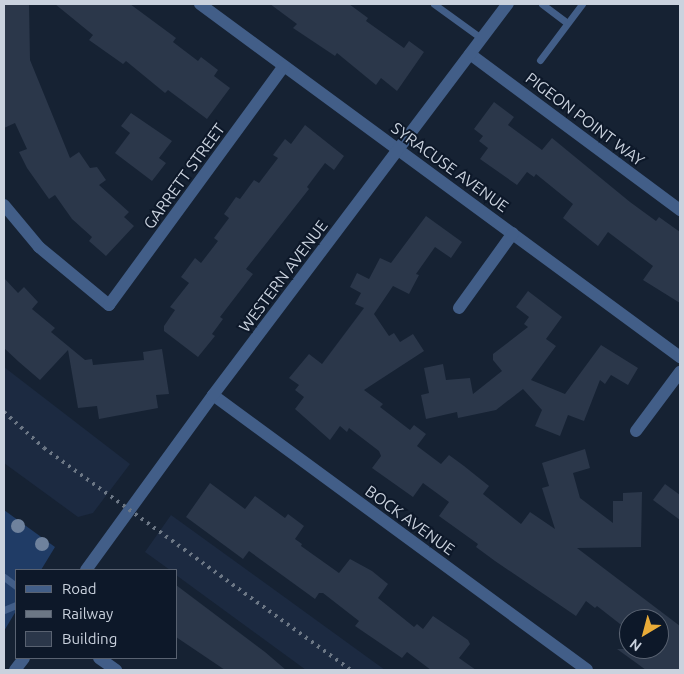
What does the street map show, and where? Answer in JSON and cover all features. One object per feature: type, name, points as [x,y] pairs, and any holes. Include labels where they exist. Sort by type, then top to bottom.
[{"type":"street","name":"SYRACUSE AVENUE","points":[[200,4],[680,357]]},
{"type":"street","name":"WESTERN AVENUE","points":[[87,569],[213,396],[508,4]]},
{"type":"street","name":"PIGEON POINT WAY","points":[[470,54],[680,210]]},
{"type":"street","name":"GARRETT STREET","points":[[4,205],[39,247],[109,305],[284,66]]},
{"type":"street","points":[[459,308],[513,233]]},
{"type":"street","points":[[636,431],[680,372]]},
{"type":"street","name":"BOCK AVENUE","points":[[213,396],[587,670]]},
{"type":"street","points":[[15,670],[23,659]]},
{"type":"street","points":[[100,659],[116,670]]},
{"type":"lane","points":[[434,4],[481,38]]},
{"type":"lane","points":[[542,4],[567,23]]},
{"type":"lane","points":[[540,60],[582,4]]},
{"type":"lane","points":[[4,577],[15,585]]},
{"type":"shaded area","points":[[4,367],[130,464],[93,513],[78,517],[4,463]]},
{"type":"shaded area","points":[[4,510],[55,547],[42,569],[15,569],[15,613],[4,631]]},
{"type":"shaded area","points":[[171,515],[385,670],[306,670],[178,576],[178,569],[169,569],[145,552]]},
{"type":"building","points":[[4,4],[29,4],[30,60],[70,158],[79,152],[90,168],[97,167],[106,180],[99,185],[129,212],[124,217],[134,226],[106,256],[89,241],[92,237],[72,219],[55,195],[49,199],[27,168],[19,152],[27,149],[15,123],[4,128]]},
{"type":"building","points":[[55,4],[130,4],[176,38],[173,42],[198,61],[201,57],[218,70],[214,76],[230,88],[207,119],[168,90],[165,93],[126,61],[123,64],[89,40],[93,35]]},
{"type":"building","points":[[270,4],[349,4],[368,18],[366,21],[404,48],[409,41],[424,52],[397,91],[381,78],[376,85],[337,53],[335,56],[293,28],[297,24]]},
{"type":"building","points":[[494,102],[514,117],[508,125],[542,150],[552,138],[630,202],[656,221],[659,217],[680,232],[680,303],[643,280],[653,266],[608,232],[598,246],[563,218],[573,204],[536,174],[534,177],[527,172],[517,185],[480,159],[488,148],[479,141],[483,136],[474,129]]},
{"type":"building","points":[[131,113],[172,141],[159,158],[166,163],[152,181],[115,153],[130,133],[121,126]]},
{"type":"building","points":[[305,125],[344,156],[334,170],[325,163],[307,187],[309,189],[246,269],[253,274],[220,317],[223,319],[212,334],[215,336],[198,357],[164,331],[164,326],[175,310],[170,307],[189,283],[181,277],[195,258],[201,263],[218,241],[214,238],[229,218],[224,214],[236,197],[240,199],[254,180],[259,183],[278,158],[273,155],[285,139],[291,144]]},
{"type":"building","points":[[426,216],[462,242],[451,258],[435,247],[416,274],[419,275],[409,294],[393,286],[374,314],[389,336],[394,333],[400,342],[413,334],[424,351],[364,390],[383,404],[380,407],[410,430],[414,425],[426,434],[417,446],[441,464],[449,455],[464,466],[489,486],[483,494],[521,524],[530,512],[555,529],[542,488],[549,486],[542,463],[585,449],[590,468],[573,473],[580,498],[613,523],[613,501],[623,501],[623,493],[642,492],[641,547],[577,548],[658,609],[619,609],[619,623],[597,606],[595,608],[586,601],[576,616],[495,561],[476,547],[478,544],[439,516],[449,502],[423,483],[413,497],[372,468],[381,456],[379,451],[349,428],[347,432],[340,426],[330,440],[295,409],[304,397],[295,390],[299,385],[289,378],[309,354],[322,364],[364,308],[355,304],[361,293],[350,287],[357,273],[369,279],[380,258],[391,263]]},
{"type":"building","points":[[4,278],[18,293],[24,287],[38,302],[32,309],[55,328],[51,332],[85,360],[92,359],[93,365],[144,360],[143,352],[162,349],[169,394],[156,395],[158,408],[99,419],[97,406],[78,408],[68,350],[40,380],[4,348]]},
{"type":"building","points":[[528,291],[562,317],[546,339],[556,346],[531,380],[565,394],[601,345],[638,368],[628,385],[611,375],[605,384],[600,380],[584,421],[568,415],[560,436],[535,426],[542,410],[523,389],[496,410],[458,418],[457,412],[426,419],[421,395],[429,393],[424,368],[443,364],[446,380],[470,378],[473,394],[502,371],[493,360],[493,354],[528,327],[524,324],[529,317],[516,307]]},
{"type":"building","points":[[210,483],[245,509],[255,496],[285,518],[288,514],[304,526],[295,539],[302,544],[301,546],[339,573],[350,559],[372,571],[388,584],[378,598],[414,627],[417,624],[423,629],[433,616],[468,640],[470,644],[459,658],[476,670],[431,670],[407,652],[402,658],[355,626],[359,621],[323,593],[319,593],[315,599],[249,551],[243,559],[186,517]]},
{"type":"building","points":[[665,484],[680,495],[680,520],[653,500]]},
{"type":"building","points":[[178,587],[286,670],[225,670],[178,638]]},
{"type":"building","points":[[669,618],[680,626],[680,670],[646,670],[631,659],[669,659]]},
{"type":"railway","points":[[4,412],[44,448],[351,670]]}]
